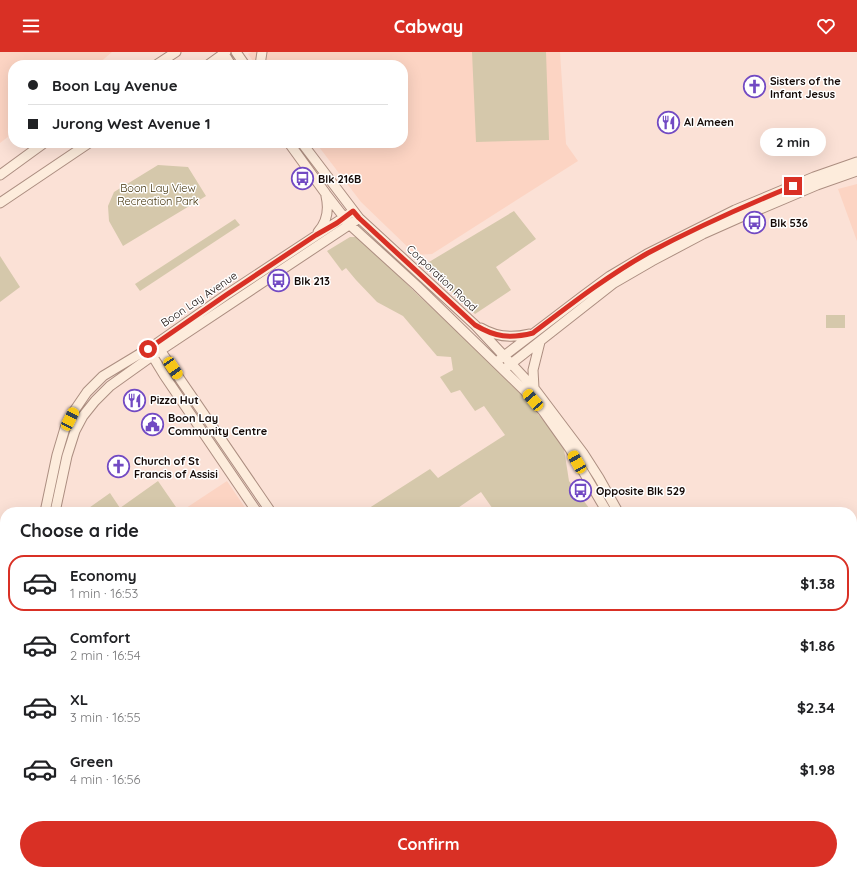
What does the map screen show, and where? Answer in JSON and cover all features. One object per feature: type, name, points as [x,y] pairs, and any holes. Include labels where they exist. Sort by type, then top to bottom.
[{"type":"street","points":[[161,60],[168,52]]},
{"type":"street","points":[[164,60],[176,52]]},
{"type":"street","points":[[214,60],[224,52]]},
{"type":"street","points":[[0,175],[37,148]]},
{"type":"street","points":[[0,203],[82,148]]},
{"type":"street","name":"Corporation Road","points":[[293,148],[347,221],[497,362],[508,367],[534,388],[583,453],[615,507]]},
{"type":"street","name":"Corporation Road","points":[[306,148],[359,218],[475,325],[504,356],[508,367],[524,390],[547,417],[570,449],[604,507]]},
{"type":"street","points":[[497,362],[533,333],[610,276],[647,254],[735,210],[814,177],[857,162]]},
{"type":"street","points":[[508,367],[614,284],[652,261],[703,234],[739,218],[822,183],[857,171]]},
{"type":"street","points":[[316,235],[324,226],[328,205],[326,194]]},
{"type":"street","name":"Boon Lay Avenue","points":[[46,507],[65,428],[74,410],[87,392],[104,376],[158,347],[347,221],[353,211]]},
{"type":"street","name":"Boon Lay Avenue","points":[[158,347],[226,295],[316,235],[347,221],[359,218]]},
{"type":"street","points":[[475,325],[503,337],[518,337],[533,333]]},
{"type":"street","points":[[534,388],[533,370],[540,342]]},
{"type":"street","points":[[158,347],[268,507]]},
{"type":"street","points":[[150,352],[254,507]]},
{"type":"street","name":"Boon Lay Avenue","points":[[55,507],[67,456],[75,431],[83,416],[110,386],[150,352]]},
{"type":"shaded area","points":[[0,52],[112,52],[103,60],[8,60],[8,137],[0,143]]},
{"type":"shaded area","points":[[252,52],[560,52],[566,144],[578,161],[432,254],[416,255],[361,202],[320,148],[408,148],[408,60],[252,60],[248,54]]},
{"type":"shaded area","points":[[857,184],[857,241],[838,189]]},
{"type":"shaded area","points":[[227,481],[245,507],[188,507]]},
{"type":"green space","points":[[472,52],[546,52],[549,140],[476,142]]},
{"type":"green space","name":"Boon Lay View Recreation Park","points":[[158,165],[188,167],[206,196],[123,246],[109,221],[108,206],[114,192]]},
{"type":"green space","points":[[514,211],[536,239],[496,267],[511,290],[475,314],[424,265]]},
{"type":"green space","points":[[235,219],[240,225],[140,291],[135,284]]},
{"type":"green space","points":[[350,237],[359,237],[419,296],[511,381],[551,430],[564,449],[569,481],[588,507],[492,507],[481,492],[459,507],[371,507],[430,469],[438,478],[505,435],[484,406],[475,411],[460,390],[451,393],[440,377],[453,370],[451,357],[437,356],[403,316],[377,302],[346,268],[342,271],[327,251]]},
{"type":"green space","points":[[0,256],[20,287],[0,302]]},
{"type":"green space","points":[[826,315],[845,315],[845,328],[826,328]]},
{"type":"green space","points":[[158,481],[176,507],[121,507]]},
{"type":"green space","points":[[110,493],[119,507],[90,507]]},
{"type":"place","name":"Sisters of the Infant Jesus","points":[[754,87]]},
{"type":"place","name":"Al Ameen","points":[[669,122]]},
{"type":"place","name":"Blk 216B","points":[[303,179]]},
{"type":"place","name":"Blk 536","points":[[754,223]]},
{"type":"place","name":"Blk 213","points":[[278,281]]},
{"type":"place","name":"Pizza Hut","points":[[134,400]]},
{"type":"place","name":"Boon Lay Community Centre","points":[[152,424]]},
{"type":"place","name":"Church of St Francis of Assisi","points":[[118,467]]},
{"type":"place","name":"Opposite Blk 529","points":[[580,491]]},
{"type":"route","points":[[148,349],[226,295],[353,211],[475,325],[503,337],[518,337],[533,333],[610,276],[647,254],[735,210],[793,186]]}]
